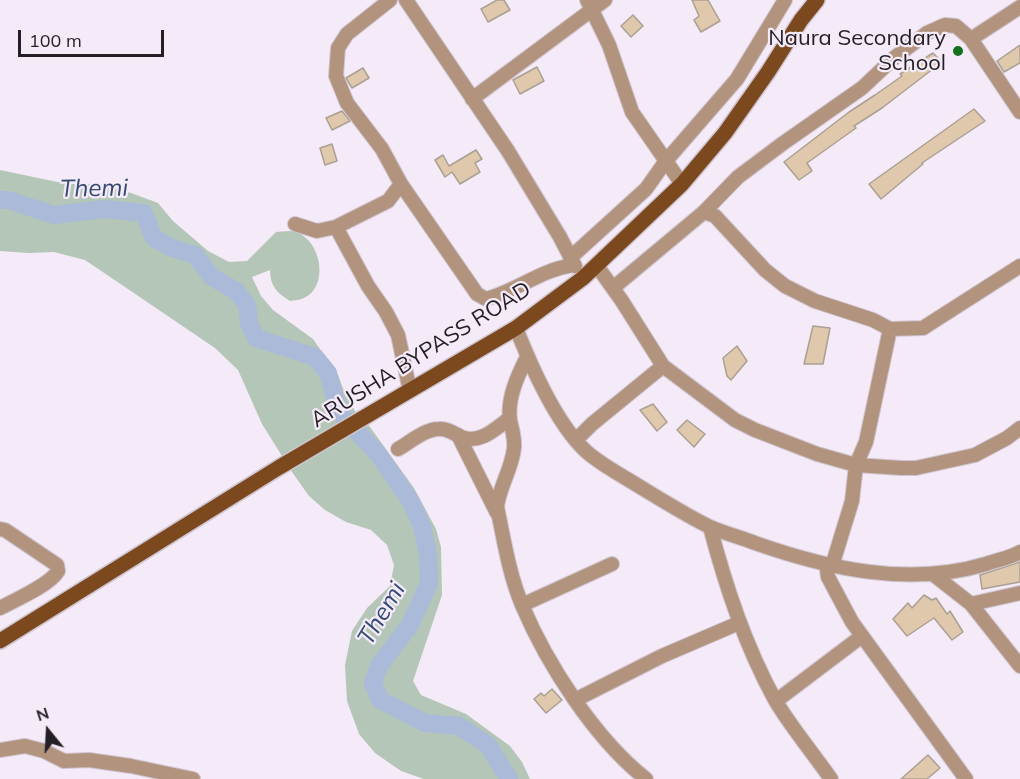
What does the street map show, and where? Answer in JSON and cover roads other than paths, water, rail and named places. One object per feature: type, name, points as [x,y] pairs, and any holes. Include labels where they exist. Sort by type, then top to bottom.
[{"type":"main road","name":"ARUSHA BYPASS ROAD","points":[[0,640],[278,468],[516,328],[583,278],[682,184],[725,133],[817,0]]},
{"type":"street","points":[[390,0],[346,34],[338,48],[336,76],[347,103],[377,141],[401,184],[463,274],[481,297],[486,299],[572,262],[646,189],[665,162],[737,79],[785,0]]},
{"type":"street","points":[[406,0],[520,171],[583,278]]},
{"type":"street","points":[[472,99],[589,4],[605,0]]},
{"type":"street","points":[[589,4],[609,45],[632,112],[682,184]]},
{"type":"street","points":[[971,39],[1020,8]]},
{"type":"street","points":[[613,288],[704,212],[738,177],[862,88],[894,58],[927,33],[945,25],[956,26],[971,39],[1020,112]]},
{"type":"street","points":[[295,224],[317,231],[336,227],[388,201],[401,184]]},
{"type":"street","points":[[704,212],[715,216],[765,270],[785,286],[815,301],[873,320],[890,329],[923,328],[1020,266]]},
{"type":"street","points":[[336,227],[398,335],[410,391]]},
{"type":"street","points":[[597,266],[663,366],[735,420],[817,454],[856,465],[916,468],[963,459],[987,450],[1020,428]]},
{"type":"street","points":[[516,328],[527,357],[556,411],[588,453],[671,506],[710,527],[788,554],[832,566],[890,574],[934,575],[979,566],[1020,552]]},
{"type":"street","points":[[890,329],[866,442],[856,465],[852,501],[832,566],[827,570],[828,577],[862,636],[966,779]]},
{"type":"street","points":[[527,357],[518,374],[512,395],[510,418],[514,434],[514,450],[497,507],[511,574],[522,605],[551,661],[575,700],[614,750],[646,779]]},
{"type":"street","points":[[576,440],[592,424],[663,366]]},
{"type":"street","points":[[398,449],[419,436],[438,429],[472,440],[482,438],[510,418]]},
{"type":"street","points":[[458,435],[499,518]]},
{"type":"street","points":[[710,527],[739,623],[753,657],[776,701],[831,779]]},
{"type":"street","points":[[0,529],[45,556],[57,565],[58,571],[39,586],[0,608]]},
{"type":"street","points":[[522,605],[612,564]]},
{"type":"street","points":[[934,575],[971,604],[1020,666]]},
{"type":"street","points":[[971,604],[1020,593]]},
{"type":"street","points":[[575,700],[662,657],[739,623]]},
{"type":"street","points":[[776,701],[844,652],[862,636]]},
{"type":"street","points":[[0,750],[25,746],[44,751],[64,761],[89,760],[193,779]]},
{"type":"waterway","name":"Themi","points":[[0,200],[8,200],[54,215],[104,209],[144,213],[154,238],[172,248],[195,255],[212,277],[236,291],[247,305],[249,323],[256,338],[315,357],[328,373],[338,409]]},
{"type":"waterway","name":"Themi","points":[[345,419],[379,455],[411,502],[422,526],[428,555],[429,583],[410,625],[379,666],[373,683],[380,700],[425,723],[459,726],[488,745],[509,779]]},
{"type":"place","name":"Naura Secondary School","points":[[958,51]]}]
